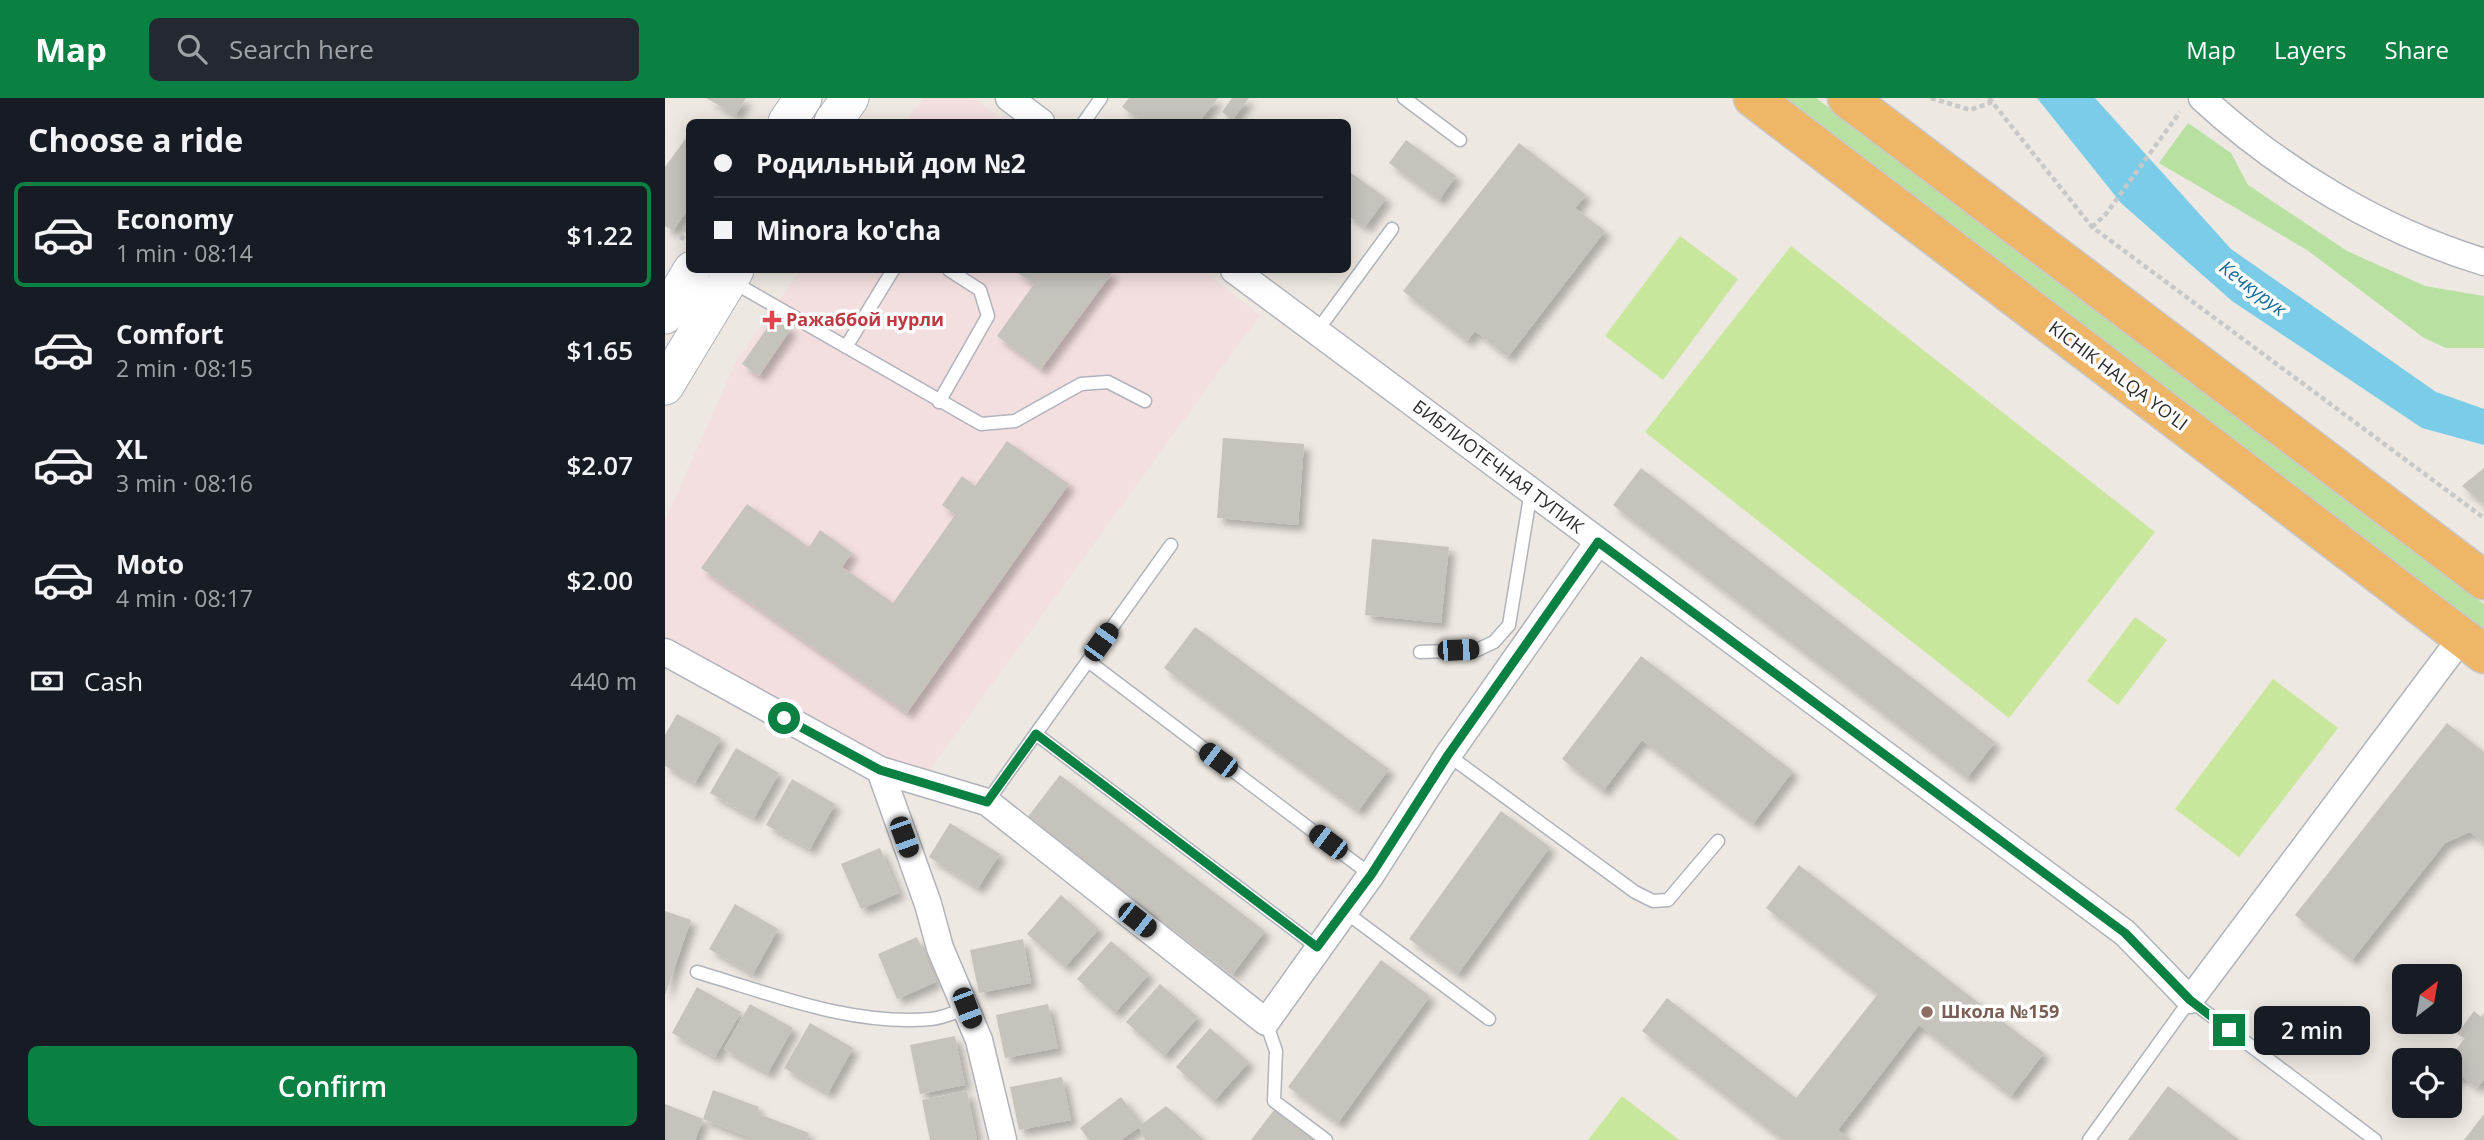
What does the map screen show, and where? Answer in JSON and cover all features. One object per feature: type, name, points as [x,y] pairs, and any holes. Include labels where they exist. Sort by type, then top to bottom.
[{"type":"highway","name":"KICHIK HALQA YO'LI","points":[[1753,98],[2473,645]]},
{"type":"highway","points":[[1847,98],[2484,580]]},
{"type":"main road","points":[[789,119],[803,98]]},
{"type":"main road","points":[[835,119],[850,98]]},
{"type":"main road","points":[[665,316],[686,255]]},
{"type":"main road","points":[[665,386],[725,273]]},
{"type":"street","points":[[1009,98],[1037,119]]},
{"type":"street","points":[[2194,102],[2331,193],[2438,248],[2484,262]]},
{"type":"street","name":"БИБЛИОТЕЧНАЯ ТУПИК","points":[[1238,273],[2125,933],[2190,1000]]},
{"type":"street","points":[[665,652],[880,770],[987,802],[1266,1022],[1371,875],[1448,755],[1598,542]]},
{"type":"street","points":[[2190,1000],[2473,645]]},
{"type":"street","points":[[880,770],[929,905],[940,948],[979,1040],[1003,1140]]},
{"type":"lane","points":[[1086,119],[1101,98]]},
{"type":"lane","points":[[1404,98],[1460,140]]},
{"type":"lane","points":[[1317,331],[1392,229]]},
{"type":"lane","points":[[725,273],[939,402],[981,424],[1015,421],[1081,384],[1108,382],[1145,401]]},
{"type":"lane","points":[[846,347],[891,273]]},
{"type":"lane","points":[[939,402],[988,316],[980,290],[954,273]]},
{"type":"lane","points":[[1420,652],[1477,650],[1494,642],[1509,625],[1531,491]]},
{"type":"lane","points":[[987,802],[1171,545]]},
{"type":"lane","points":[[1087,662],[1371,875]]},
{"type":"lane","points":[[1036,734],[1317,947]]},
{"type":"lane","points":[[1448,755],[1635,892],[1653,901],[1668,900],[1718,841]]},
{"type":"lane","points":[[1344,911],[1489,1019]]},
{"type":"lane","points":[[697,972],[813,1006],[870,1018],[933,1019],[967,1008]]},
{"type":"lane","points":[[2089,1140],[2190,1000],[2375,1140]]},
{"type":"lane","points":[[1266,1022],[1276,1051],[1274,1101],[1326,1140]]},
{"type":"path","points":[[1931,98],[1969,110],[1991,100],[2092,228],[2484,519]]},
{"type":"path","points":[[2092,228],[2106,214],[2165,133],[2194,102]]},
{"type":"shaded area","points":[[923,98],[974,98],[1001,119],[907,119]]},
{"type":"shaded area","points":[[799,273],[1206,273],[1260,315],[923,779],[665,639],[665,520],[736,361]]},
{"type":"green space","points":[[1784,98],[1816,98],[2484,604],[2484,631]]},
{"type":"green space","points":[[2188,123],[2231,153],[2248,185],[2347,251],[2425,286],[2484,296],[2484,348],[2446,348],[2424,338],[2307,250],[2159,163]]},
{"type":"green space","points":[[1680,236],[1738,279],[1663,380],[1605,336]]},
{"type":"green space","points":[[1791,246],[2155,532],[2009,718],[1645,432]]},
{"type":"green space","points":[[2135,617],[2167,640],[2118,705],[2087,681]]},
{"type":"green space","points":[[2273,679],[2338,728],[2239,857],[2175,809]]},
{"type":"green space","points":[[1622,1096],[1679,1140],[1588,1140]]},
{"type":"water","name":"Кечкурук","points":[[2037,98],[2095,98],[2231,249],[2436,392],[2484,409],[2484,445],[2422,428],[2232,301],[2121,203]]},
{"type":"building","points":[[706,98],[746,98],[736,115]]},
{"type":"building","points":[[1129,98],[1218,98],[1201,119],[1139,119],[1122,107]]},
{"type":"building","points":[[1232,98],[1249,98],[1233,119],[1222,112]]},
{"type":"building","points":[[686,138],[686,212],[673,231],[665,226],[665,167]]},
{"type":"building","points":[[1406,140],[1456,176],[1439,200],[1389,163]]},
{"type":"building","points":[[1519,143],[1586,195],[1575,208],[1605,231],[1508,357],[1475,331],[1467,341],[1403,291]]},
{"type":"building","points":[[1351,173],[1386,198],[1365,227],[1351,218]]},
{"type":"building","points":[[1018,273],[1112,273],[1041,369],[997,336],[1034,284]]},
{"type":"building","points":[[774,318],[791,329],[759,376],[742,364]]},
{"type":"building","points":[[1223,438],[1304,444],[1298,525],[1217,518]]},
{"type":"building","points":[[1007,441],[1069,484],[907,713],[701,568],[747,504],[809,547],[820,530],[852,553],[842,567],[893,603],[955,515],[942,505],[962,476],[975,486]]},
{"type":"building","points":[[1641,468],[1995,742],[1967,778],[1613,505]]},
{"type":"building","points":[[2484,468],[2484,504],[2462,486]]},
{"type":"building","points":[[1372,539],[1449,547],[1441,623],[1365,615]]},
{"type":"building","points":[[1195,627],[1389,769],[1358,811],[1164,668]]},
{"type":"building","points":[[1641,656],[1793,771],[1753,824],[1642,740],[1603,791],[1562,759]]},
{"type":"building","points":[[677,714],[721,738],[695,783],[665,766],[665,735]]},
{"type":"building","points":[[2447,723],[2484,752],[2484,843],[2470,832],[2445,843],[2352,960],[2295,915]]},
{"type":"building","points":[[736,748],[779,773],[754,818],[710,793]]},
{"type":"building","points":[[1060,775],[1265,931],[1232,975],[1027,818]]},
{"type":"building","points":[[792,779],[835,804],[810,849],[766,825]]},
{"type":"building","points":[[1501,811],[1550,847],[1458,974],[1409,939]]},
{"type":"building","points":[[950,823],[1000,854],[978,888],[929,857]]},
{"type":"building","points":[[880,848],[899,893],[861,909],[841,864]]},
{"type":"building","name":"Школа №159","points":[[1799,865],[2044,1053],[2011,1096],[1919,1025],[1838,1130],[1851,1140],[1783,1140],[1642,1031],[1667,998],[1796,1098],[1878,994],[1766,908]]},
{"type":"building","points":[[1061,895],[1099,929],[1065,967],[1027,934]]},
{"type":"building","points":[[735,904],[778,929],[753,974],[709,949]]},
{"type":"building","points":[[665,911],[691,920],[665,995]]},
{"type":"building","points":[[917,937],[936,982],[897,999],[878,954]]},
{"type":"building","points":[[1023,939],[1031,983],[979,993],[970,950]]},
{"type":"building","points":[[1111,941],[1149,974],[1115,1013],[1077,979]]},
{"type":"building","points":[[1381,960],[1430,996],[1338,1123],[1288,1087]]},
{"type":"building","points":[[1160,984],[1198,1017],[1164,1056],[1126,1022]]},
{"type":"building","points":[[697,987],[741,1012],[715,1057],[672,1033]]},
{"type":"building","points":[[750,1004],[793,1028],[768,1073],[724,1049]]},
{"type":"building","points":[[1048,1004],[1058,1048],[1005,1058],[996,1015]]},
{"type":"building","points":[[2474,1011],[2481,1017],[2484,1013],[2484,1079],[2477,1088],[2462,1077],[2462,1048],[2457,1048],[2465,1038],[2457,1034],[2462,1034],[2462,1027]]},
{"type":"building","points":[[810,1023],[853,1048],[828,1093],[784,1068]]},
{"type":"building","points":[[1210,1028],[1249,1062],[1214,1101],[1176,1067]]},
{"type":"building","points":[[955,1036],[965,1085],[920,1094],[910,1045]]},
{"type":"building","points":[[1062,1077],[1071,1120],[1019,1130],[1010,1087]]},
{"type":"building","points":[[2168,1086],[2239,1140],[2128,1140]]},
{"type":"building","points":[[713,1090],[759,1107],[756,1113],[809,1133],[806,1140],[747,1140],[748,1137],[703,1119]]},
{"type":"building","points":[[967,1091],[977,1140],[930,1140],[922,1100]]},
{"type":"building","points":[[1121,1097],[1142,1124],[1166,1106],[1204,1140],[1145,1140],[1139,1127],[1121,1140],[1089,1140],[1080,1128]]},
{"type":"building","points":[[665,1104],[703,1119],[695,1140],[665,1140]]},
{"type":"building","points":[[1274,1110],[1314,1140],[1251,1140]]},
{"type":"building","points":[[2484,1114],[2484,1140],[2464,1140]]},
{"type":"place","name":"Ражаббой нурли","points":[[772,320]]},
{"type":"place","name":"Школа №159","points":[[1927,1012]]},
{"type":"route","points":[[784,718],[880,770],[987,802],[1036,734],[1317,947],[1371,875],[1448,755],[1598,542],[2125,933],[2190,1000],[2229,1030]]}]
